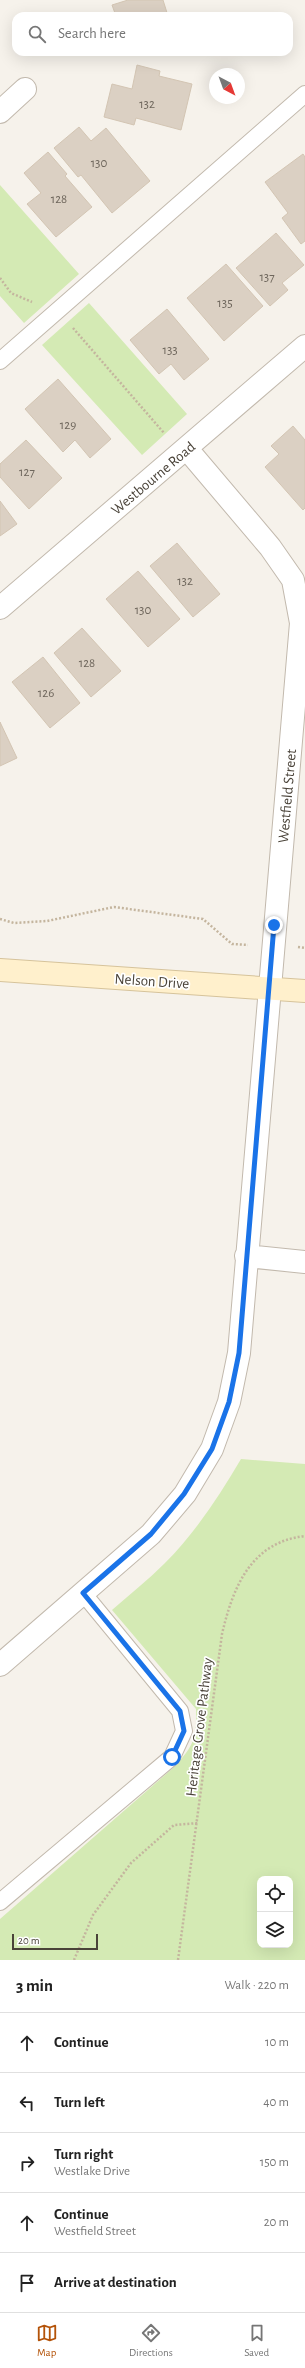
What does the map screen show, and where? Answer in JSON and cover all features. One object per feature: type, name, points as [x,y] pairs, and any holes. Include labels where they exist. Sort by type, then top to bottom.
[{"type":"street","points":[[0,112],[25,90]]},
{"type":"street","name":"Westbourne Road","points":[[0,608],[187,449],[305,346]]},
{"type":"street","name":"Westfield Street","points":[[0,1665],[151,1534],[184,1494],[212,1449],[229,1402],[239,1353],[246,1256],[270,989],[301,681],[302,623],[294,580],[270,547],[187,449]]},
{"type":"street","name":"Nelson Drive","points":[[0,970],[305,991]]},
{"type":"street","points":[[246,1256],[305,1262]]},
{"type":"lane","points":[[0,361],[305,94]]},
{"type":"lane","points":[[0,1902],[172,1757],[184,1731],[180,1711],[83,1593]]},
{"type":"path","points":[[0,278],[11,293],[25,301],[50,305],[58,310],[166,435]]},
{"type":"path","points":[[0,919],[14,923],[47,920],[114,907],[155,911],[203,919],[232,944]]},
{"type":"path","name":"Heritage Grove Pathway","points":[[178,1960],[198,1823],[222,1634],[234,1590],[244,1574],[258,1557],[276,1543],[305,1536]]},
{"type":"path","points":[[74,1960],[93,1915],[131,1863],[174,1825],[198,1823]]},
{"type":"green space","points":[[0,185],[79,274],[24,323],[0,296]]},
{"type":"green space","points":[[89,303],[187,414],[142,455],[42,345]]},
{"type":"green space","points":[[241,1459],[305,1464],[305,1960],[0,1960],[0,1919],[173,1768],[185,1754],[192,1742],[196,1728],[196,1709],[112,1610],[165,1563],[187,1539],[215,1500]]},
{"type":"building","points":[[128,0],[163,0],[167,12],[115,12],[112,5]]},
{"type":"building","points":[[137,65],[160,71],[159,76],[192,84],[181,130],[136,118],[134,125],[104,117],[112,84],[132,89]]},
{"type":"building","points":[[79,127],[91,141],[106,128],[150,181],[112,213],[81,175],[78,177],[54,148]]},
{"type":"building","points":[[48,152],[67,174],[65,176],[92,207],[56,237],[27,204],[41,193],[24,173]]},
{"type":"building","points":[[303,154],[305,157],[305,241],[301,244],[282,218],[288,213],[265,182]]},
{"type":"building","points":[[276,233],[304,265],[282,283],[288,290],[270,306],[236,268]]},
{"type":"building","points":[[226,264],[263,306],[224,341],[187,298]]},
{"type":"building","points":[[167,309],[209,359],[184,380],[171,364],[159,374],[130,340]]},
{"type":"building","points":[[58,379],[111,439],[90,458],[75,440],[63,452],[25,409]]},
{"type":"building","points":[[293,426],[305,440],[305,508],[303,510],[265,467],[279,454],[271,446]]},
{"type":"building","points":[[26,440],[62,478],[29,509],[0,477],[0,464]]},
{"type":"building","points":[[0,501],[17,524],[0,536]]},
{"type":"building","points":[[177,543],[220,594],[193,617],[150,566]]},
{"type":"building","points":[[138,571],[180,619],[148,647],[106,599]]},
{"type":"building","points":[[82,628],[121,671],[91,697],[54,653]]},
{"type":"building","points":[[43,657],[80,703],[50,728],[12,682]]},
{"type":"building","points":[[0,722],[17,758],[0,766]]},
{"type":"route","points":[[172,1757],[184,1731],[180,1711],[83,1593],[151,1534],[184,1494],[212,1449],[229,1402],[239,1353],[274,925]]}]
